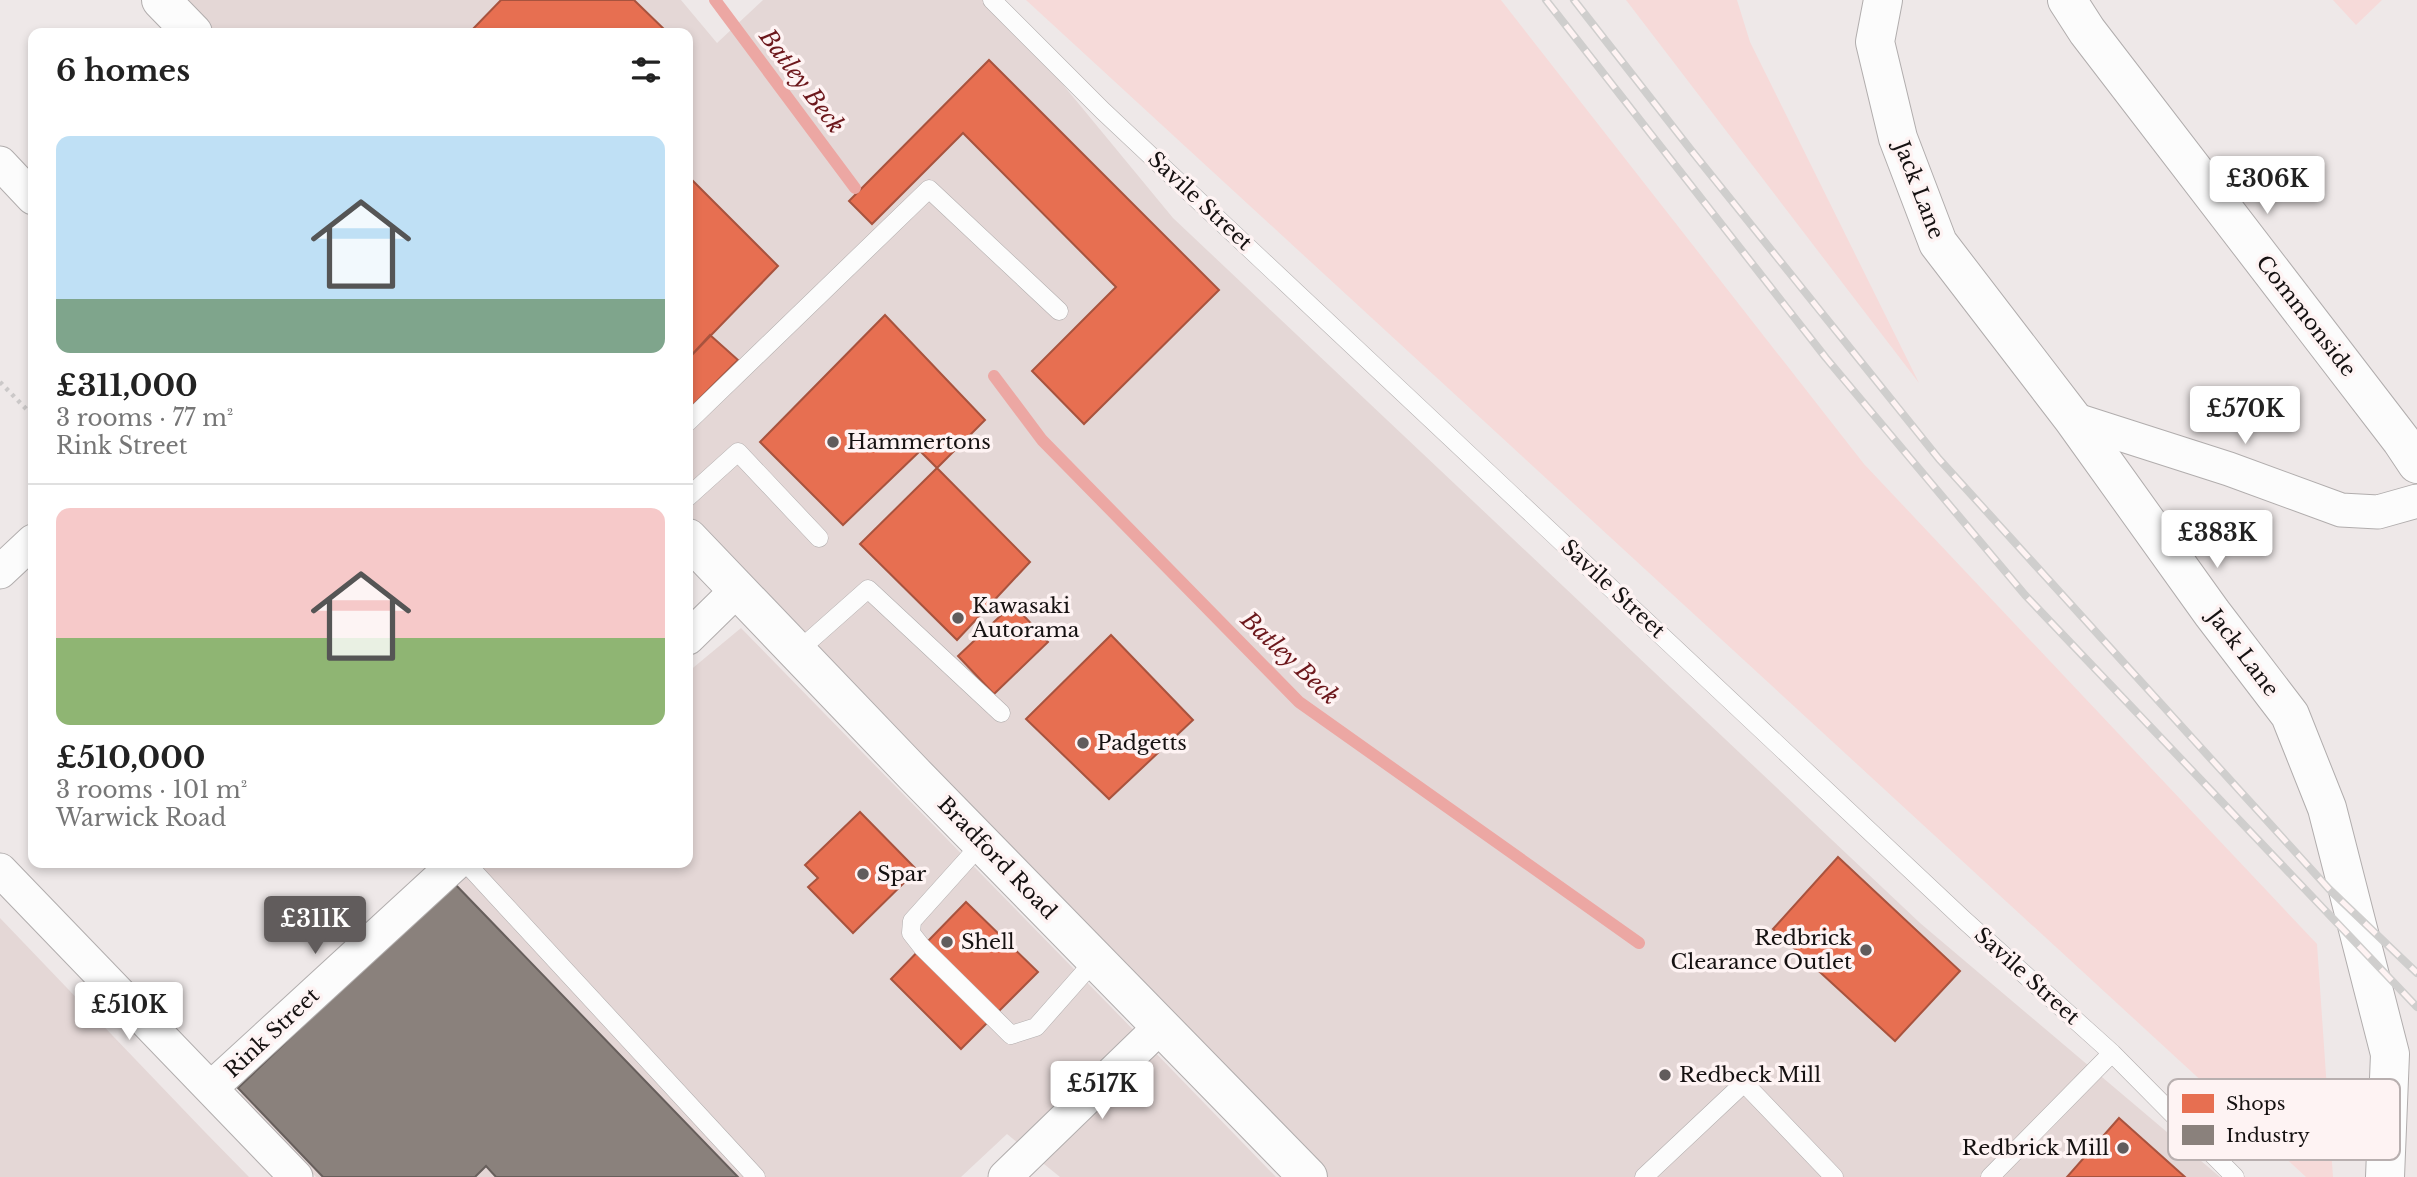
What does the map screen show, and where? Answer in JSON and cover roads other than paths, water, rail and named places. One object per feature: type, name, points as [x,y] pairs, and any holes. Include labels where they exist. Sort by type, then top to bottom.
[{"type":"street","points":[[161,0],[188,28]]},
{"type":"street","name":"Jack Lane","points":[[1883,0],[1875,42],[1898,138],[1938,243],[2073,419],[2212,613],[2290,715],[2327,808],[2390,1054],[2389,1079]]},
{"type":"street","name":"Commonside","points":[[2067,0],[2087,31],[2412,444]]},
{"type":"street","points":[[0,163],[28,193]]},
{"type":"street","points":[[2073,419],[2229,468],[2341,510],[2378,512],[2417,501]]},
{"type":"street","name":"Bradford Road","points":[[693,543],[982,844],[1308,1177]]},
{"type":"street","points":[[1,568],[28,545]]},
{"type":"street","points":[[693,633],[738,589]]},
{"type":"street","name":"Rink Street","points":[[211,1088],[451,868]]},
{"type":"street","points":[[0,870],[296,1177]]},
{"type":"street","points":[[1005,1177],[1161,1026]]},
{"type":"lane","name":"Savile Street","points":[[992,0],[1103,111],[1943,900],[2112,1053],[2168,1109]]},
{"type":"lane","points":[[693,417],[929,190],[1059,310]]},
{"type":"lane","points":[[693,492],[738,452],[819,538]]},
{"type":"lane","points":[[798,651],[868,589],[1001,713]]},
{"type":"lane","points":[[982,844],[912,921],[911,933],[948,974],[1011,1035],[1037,1027],[1096,959]]},
{"type":"lane","points":[[471,868],[756,1177]]},
{"type":"lane","points":[[1990,1177],[2112,1053]]},
{"type":"lane","points":[[1644,1177],[1744,1083],[1834,1177]]},
{"type":"lane","name":"Savile Street","points":[[2218,1160],[2235,1177]]},
{"type":"waterway","name":"Batley Beck","points":[[715,0],[855,188]]},
{"type":"waterway","name":"Batley Beck","points":[[994,376],[1042,440],[1299,702],[1639,943]]},
{"type":"railway","points":[[1546,0],[1826,358],[2025,595],[2417,1007]]},
{"type":"railway","points":[[1574,0],[1939,459],[2329,889],[2417,973]]},
{"type":"place","name":"Hammertons","points":[[833,442]]},
{"type":"place","name":"Kawasaki Autorama","points":[[958,618]]},
{"type":"place","name":"Padgetts","points":[[1083,743]]},
{"type":"place","name":"Spar","points":[[863,874]]},
{"type":"place","name":"Shell","points":[[947,942]]},
{"type":"place","name":"Redbrick Clearance Outlet","points":[[1866,950]]},
{"type":"place","name":"Redbeck Mill","points":[[1665,1075]]},
{"type":"place","name":"Redbrick Mill","points":[[2123,1148]]}]
